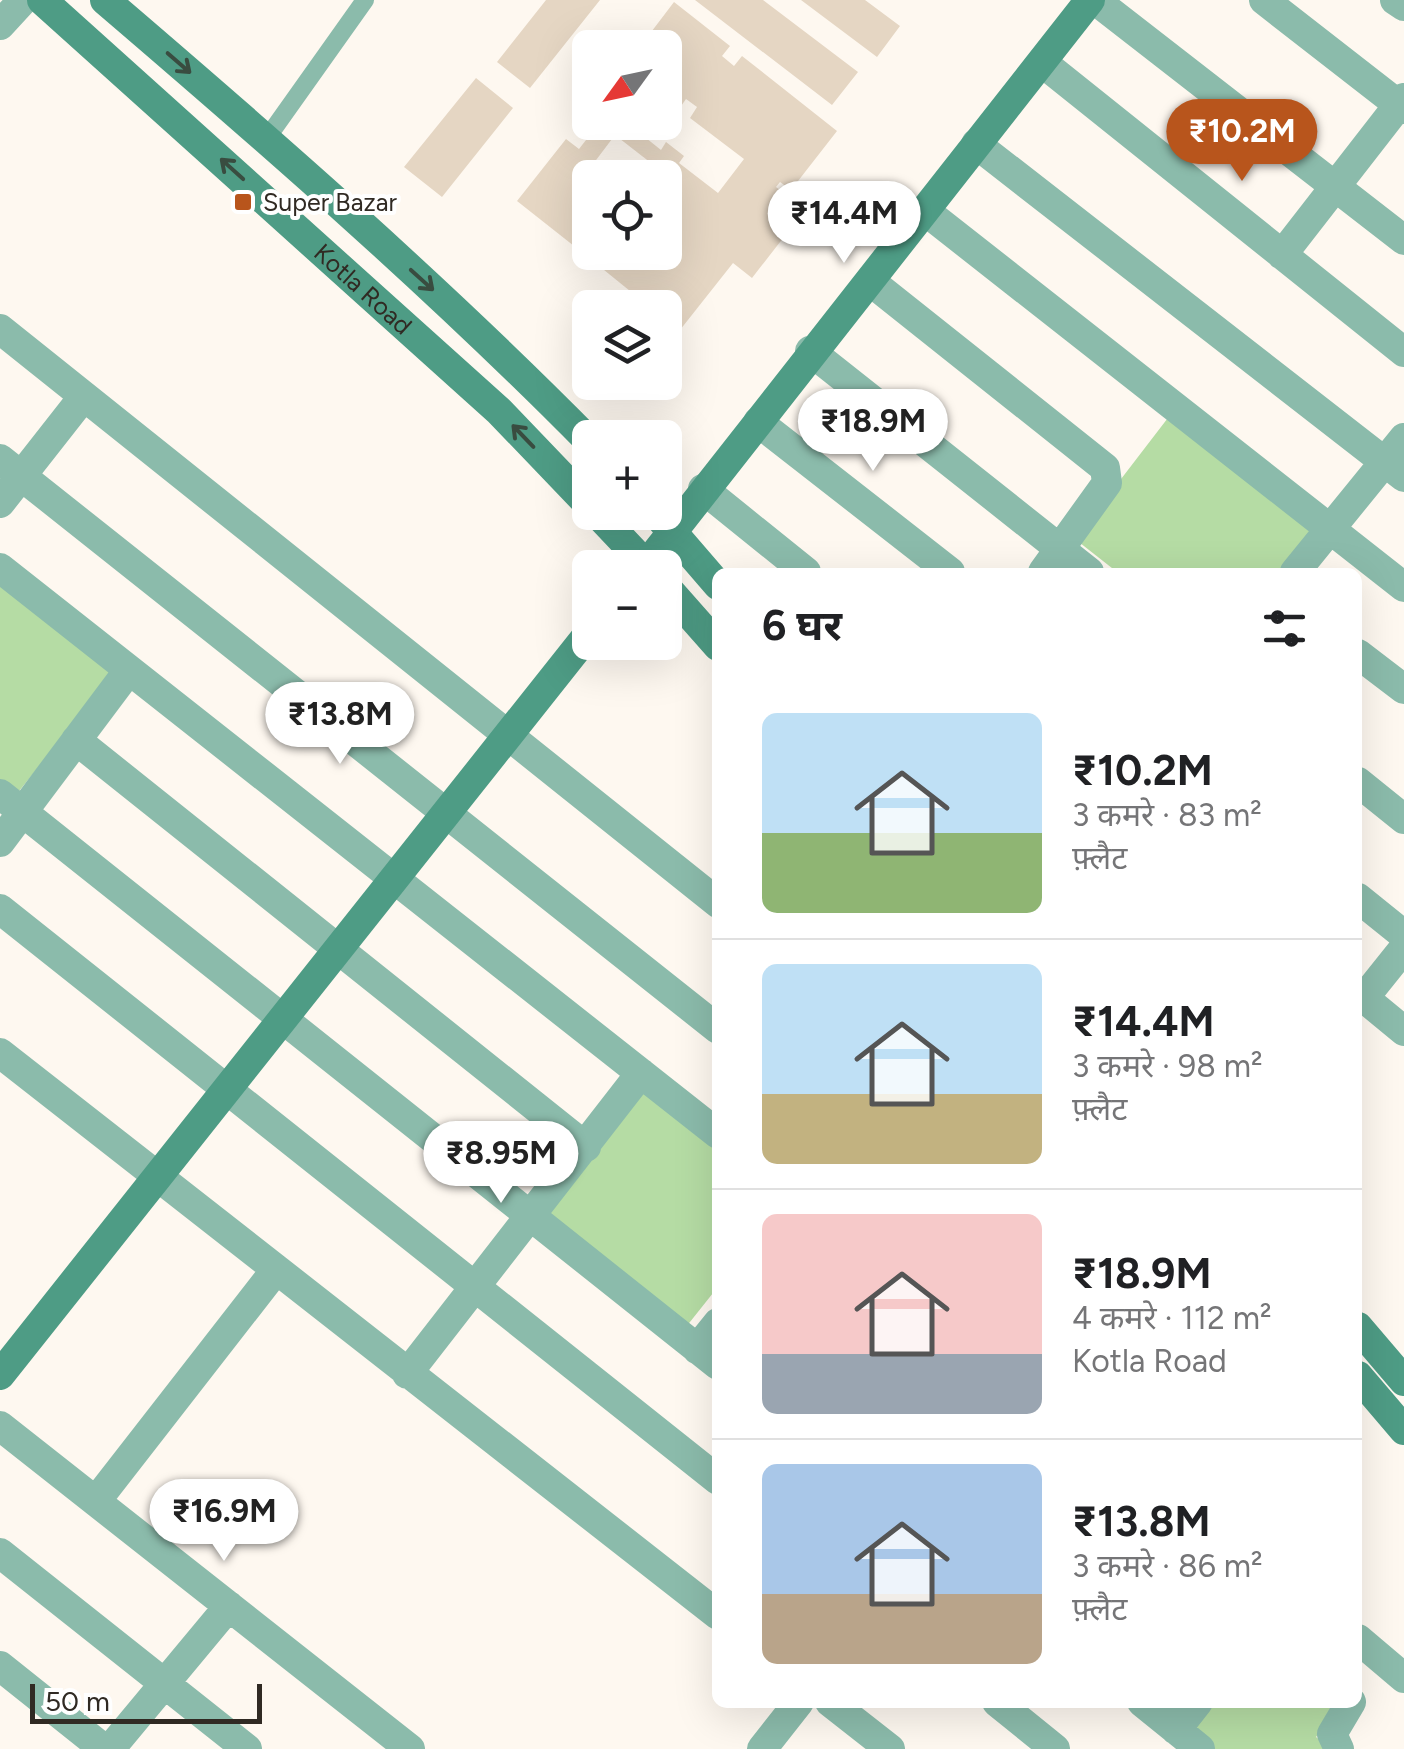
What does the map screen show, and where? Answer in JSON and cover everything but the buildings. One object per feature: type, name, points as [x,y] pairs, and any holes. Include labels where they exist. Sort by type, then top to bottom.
[{"type":"main road","name":"Kotla Road","points":[[42,0],[499,410],[572,487]]},
{"type":"main road","name":"Kotla Road","points":[[105,0],[267,138],[504,355],[572,424]]},
{"type":"main road","points":[[682,507],[703,489],[758,422],[810,351],[1092,0]]},
{"type":"main road","points":[[612,530],[631,550]]},
{"type":"main road","points":[[670,530],[712,578]]},
{"type":"main road","points":[[682,606],[712,639]]},
{"type":"main road","points":[[0,1375],[572,654]]},
{"type":"main road","points":[[1362,1331],[1404,1381]]},
{"type":"main road","points":[[1362,1381],[1404,1430]]},
{"type":"street","points":[[0,24],[22,0]]},
{"type":"street","points":[[1092,0],[1404,240]]},
{"type":"street","points":[[1264,0],[1402,104],[1282,255]]},
{"type":"street","points":[[1396,0],[1404,6]]},
{"type":"street","points":[[1043,63],[1404,352]]},
{"type":"street","points":[[976,144],[1394,470]]},
{"type":"street","points":[[924,210],[1404,587]]},
{"type":"street","points":[[870,281],[1106,468],[1107,483],[1050,560]]},
{"type":"street","points":[[0,329],[712,898]]},
{"type":"street","points":[[810,351],[1050,560],[1076,568]]},
{"type":"street","points":[[0,502],[11,467],[84,396]]},
{"type":"street","points":[[758,422],[945,568]]},
{"type":"street","points":[[1298,568],[1330,528],[1394,470],[1404,438]]},
{"type":"street","points":[[11,467],[712,1024]]},
{"type":"street","points":[[703,489],[801,568]]},
{"type":"street","points":[[0,568],[712,1129]]},
{"type":"street","points":[[1362,657],[1404,690]]},
{"type":"street","points":[[0,842],[11,803],[76,740],[129,670]]},
{"type":"street","points":[[76,740],[586,1146]]},
{"type":"street","points":[[1362,785],[1404,819]]},
{"type":"street","points":[[11,803],[707,1357]]},
{"type":"street","points":[[1362,901],[1404,935]]},
{"type":"street","points":[[0,909],[712,1475]]},
{"type":"street","points":[[1362,994],[1404,948]]},
{"type":"street","points":[[1362,996],[1404,1031]]},
{"type":"street","points":[[6,1070],[156,1178],[712,1610]]},
{"type":"street","points":[[408,1374],[641,1074]]},
{"type":"street","points":[[96,1501],[274,1270]]},
{"type":"street","points":[[0,1426],[410,1749]]},
{"type":"street","points":[[0,1553],[247,1749]]},
{"type":"street","points":[[0,1666],[107,1749],[228,1606]]},
{"type":"street","points":[[1362,1642],[1394,1669],[1362,1691]]},
{"type":"street","points":[[762,1749],[794,1708]]},
{"type":"street","points":[[838,1708],[890,1749]]},
{"type":"street","points":[[1004,1708],[1055,1749]]},
{"type":"street","points":[[1149,1708],[1200,1749]]},
{"type":"street","points":[[1176,1730],[1193,1708]]},
{"type":"street","points":[[1339,1749],[1332,1734],[1347,1708]]},
{"type":"lane","points":[[267,138],[365,0]]},
{"type":"green space","points":[[1174,410],[1319,525],[1284,568],[1112,568],[1075,539]]},
{"type":"green space","points":[[0,578],[116,671],[15,796],[0,785]]},
{"type":"green space","points":[[643,1086],[712,1142],[712,1294],[686,1327],[543,1215]]},
{"type":"green space","points":[[1205,1708],[1339,1708],[1316,1737],[1331,1749],[1215,1749],[1189,1728]]},
{"type":"place","name":"Super Bazar","points":[[243,202]]}]
